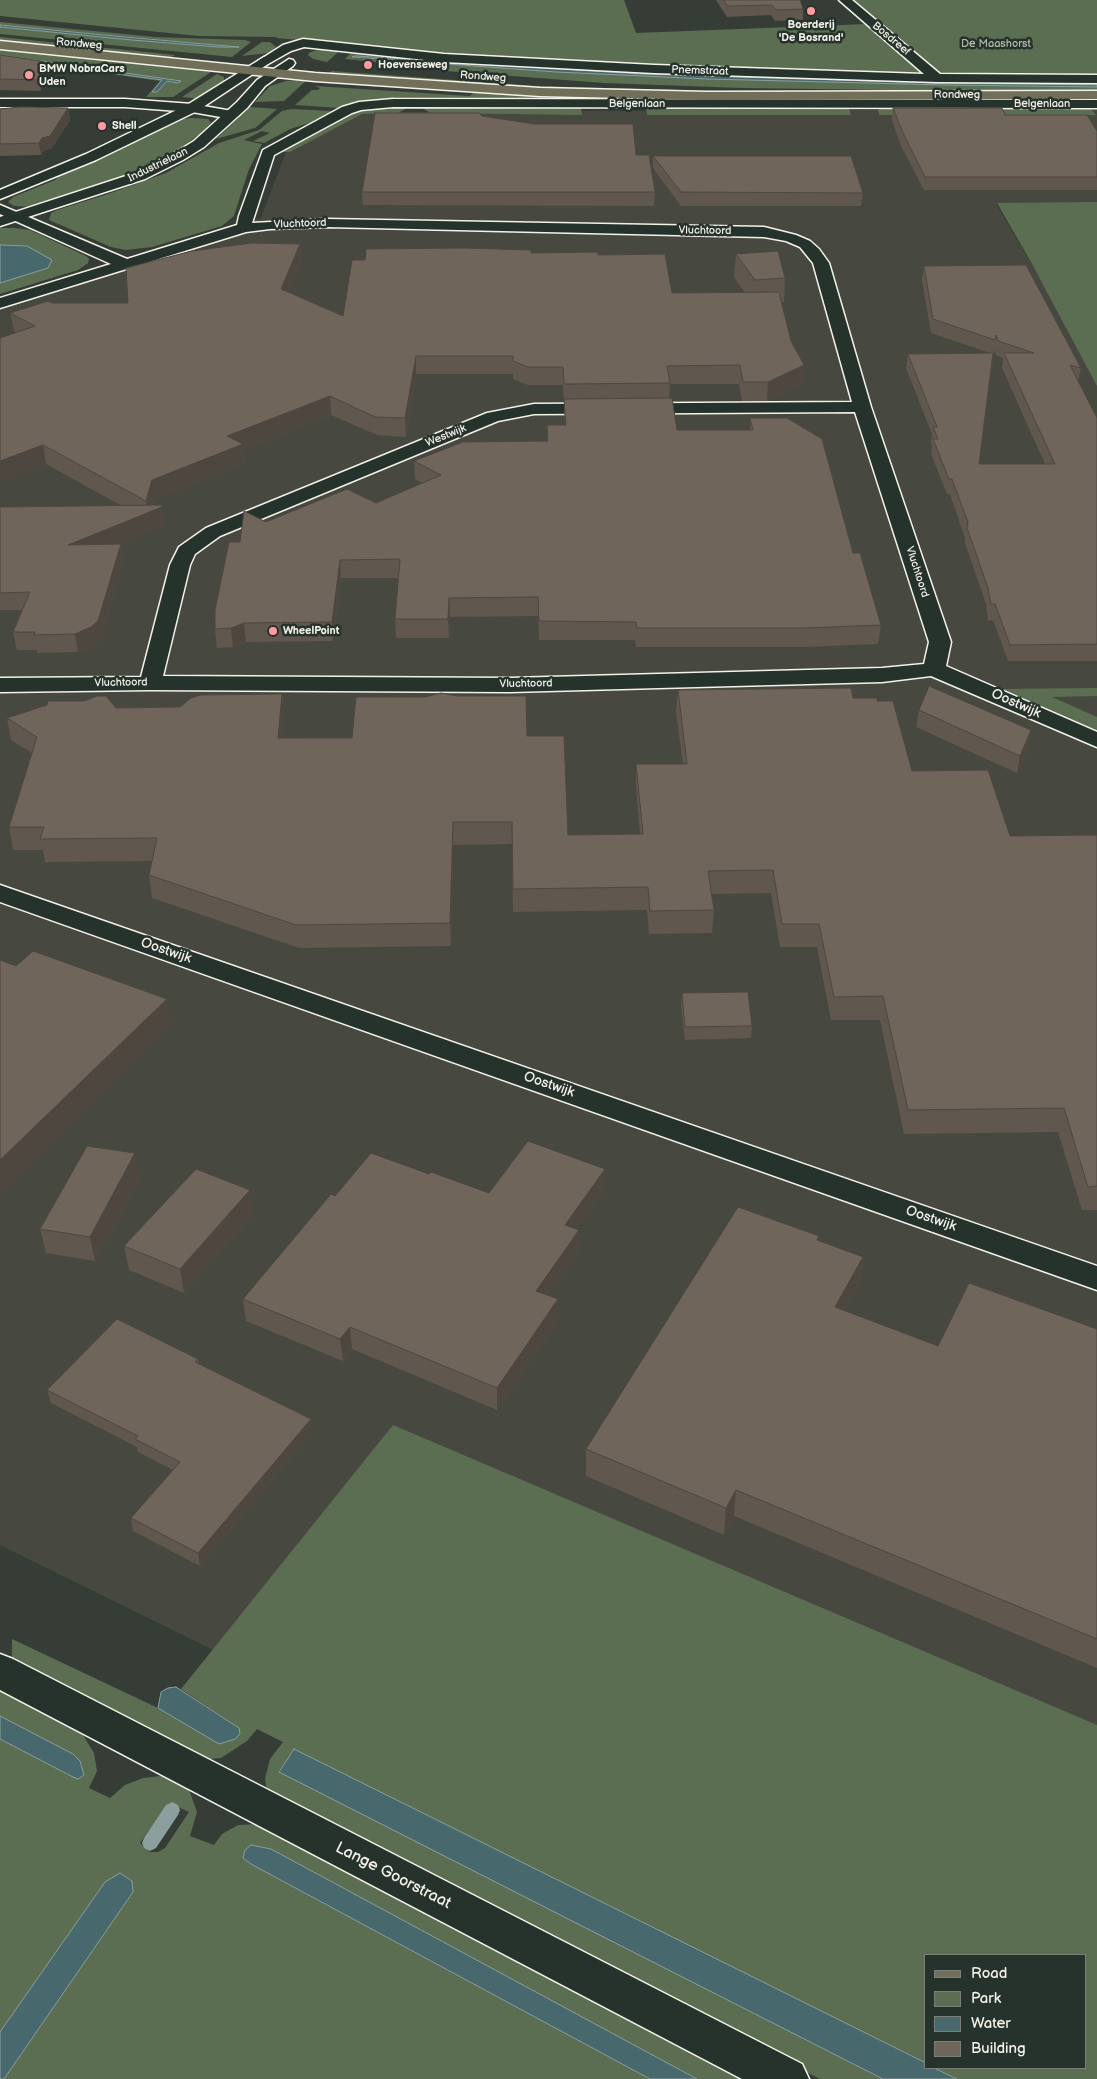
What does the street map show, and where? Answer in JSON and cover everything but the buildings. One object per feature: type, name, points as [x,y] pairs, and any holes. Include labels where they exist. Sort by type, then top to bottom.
[{"type":"main road","name":"Rondweg","points":[[0,36],[289,63],[562,82],[817,94]]},
{"type":"main road","name":"Rondweg","points":[[0,46],[275,73],[540,92],[707,96],[817,94],[1097,95]]},
{"type":"street","name":"Bosdreef","points":[[845,0],[938,78]]},
{"type":"street","name":"Pnemstraat","points":[[264,61],[287,48],[303,42],[444,58],[550,64],[938,78],[1097,79]]},
{"type":"street","points":[[289,63],[303,50],[303,42]]},
{"type":"street","points":[[0,195],[91,157],[186,111],[264,61]]},
{"type":"street","name":"Industrielaan","points":[[0,222],[148,172],[178,157],[199,144],[232,115],[261,83],[289,63]]},
{"type":"street","points":[[0,103],[88,103],[232,115]]},
{"type":"street","name":"Belgenlaan","points":[[244,228],[246,216],[268,153],[323,122],[359,106],[394,103],[1097,104]]},
{"type":"street","points":[[0,209],[125,264]]},
{"type":"street","name":"Vluchtoord","points":[[0,303],[244,228],[327,223],[764,232],[791,238],[805,244],[814,252],[821,264],[862,407],[940,642],[934,669],[882,675],[510,685],[150,682],[0,685]]},
{"type":"street","name":"Westwijk","points":[[150,682],[180,565],[186,551],[214,532],[493,417],[534,409],[862,407]]},
{"type":"street","name":"Oostwijk","points":[[934,669],[1097,740]]},
{"type":"street","name":"Oostwijk","points":[[0,893],[1097,1278]]},
{"type":"street","name":"Lange Goorstraat","points":[[0,1671],[787,2079]]},
{"type":"shaded area","points":[[1097,109],[1097,203],[996,204],[1097,375],[1097,2079],[1087,2069],[1087,1954],[924,1954],[924,2000],[0,1545],[0,301],[261,218],[287,149],[360,112]]},
{"type":"green space","points":[[0,0],[624,0],[636,33],[868,24],[921,70],[915,74],[735,71],[446,56],[277,37],[199,36],[0,16]]},
{"type":"green space","name":"De Maashorst","points":[[844,0],[1097,0],[1097,93],[741,88],[604,83],[407,68],[410,65],[345,59],[353,51],[392,55],[935,79]],"holes":[[[354,56],[568,71],[941,83],[943,85],[612,74],[353,58]]]},
{"type":"green space","points":[[0,22],[155,37],[245,40],[251,42],[232,57],[0,34],[0,27],[166,43],[239,47],[0,25]]},
{"type":"green space","points":[[0,37],[175,55],[169,59],[0,42]]},
{"type":"green space","points":[[262,42],[270,42],[276,47],[269,53],[242,56]]},
{"type":"green space","points":[[343,48],[327,62],[313,59],[308,55],[319,49]]},
{"type":"green space","points":[[0,49],[211,72],[173,97],[146,97],[160,81],[0,58],[140,77],[0,55]],"holes":[[[162,80],[167,81],[157,92],[152,92]]]},
{"type":"green space","points":[[332,71],[537,86],[785,93],[531,90],[327,75]]},
{"type":"green space","points":[[217,74],[224,77],[224,82],[217,89],[201,99],[182,97]]},
{"type":"green space","points":[[308,79],[284,101],[255,102],[270,86],[286,81]]},
{"type":"green space","points":[[315,86],[470,96],[474,92],[1097,98],[1097,102],[361,102],[339,108],[295,105],[312,90],[320,88]]},
{"type":"green space","points":[[378,106],[407,108],[398,113],[362,114],[290,152],[280,152],[359,109]]},
{"type":"green space","points":[[426,106],[581,107],[582,115],[430,113],[424,109]]},
{"type":"green space","points":[[836,106],[849,109],[851,115],[647,115],[646,108]]},
{"type":"green space","points":[[250,107],[277,109],[255,128],[216,139]]},
{"type":"green space","points":[[883,107],[1089,107],[1096,115],[879,115],[878,110]]},
{"type":"green space","points":[[291,109],[333,111],[312,122],[290,129],[264,143],[253,141],[270,133],[262,131],[244,140],[262,144],[249,169],[234,216],[222,226],[152,247],[126,250],[111,247],[49,220],[51,213],[57,210],[166,173],[219,143],[259,130],[282,111]]},
{"type":"green space","points":[[181,119],[208,119],[211,123],[199,135],[164,159],[102,185],[34,207],[14,206],[8,202],[13,197],[55,180],[62,173]]},
{"type":"green space","points":[[1097,202],[1097,386],[997,203]]},
{"type":"green space","points":[[0,228],[30,230],[86,256],[89,259],[88,263],[78,270],[0,294],[0,283],[48,268],[27,246],[0,245]]},
{"type":"green space","points":[[1097,688],[1097,696],[1052,697],[1097,717],[1097,730],[1002,689]]},
{"type":"green space","points":[[393,1425],[1097,1725],[1097,2079],[957,2079],[936,2069],[1087,2069],[1087,1954],[924,1954],[924,2062],[294,1749],[279,1771],[883,2079],[820,2079],[268,1797],[265,1779],[270,1759],[283,1742],[257,1729],[247,1741],[221,1758],[201,1760],[20,1668],[12,1657],[12,1639],[158,1708],[219,1743],[239,1728],[181,1689]]},
{"type":"green space","points":[[0,1687],[78,1727],[94,1753],[97,1771],[89,1788],[110,1798],[125,1785],[143,1778],[170,1775],[188,1787],[197,1812],[190,1836],[214,1845],[222,1834],[238,1825],[260,1824],[752,2079],[697,2079],[271,1849],[251,1845],[243,1858],[251,1864],[650,2079],[4,2079],[133,1892],[105,1882],[0,2032],[0,1739],[73,1777],[73,1754],[0,1716]],"holes":[[[169,1803],[189,1812],[165,1848],[158,1852],[150,1852],[140,1843]]]},
{"type":"water","points":[[0,25],[239,47],[132,40],[0,27]]},
{"type":"water","points":[[0,55],[181,81],[178,83],[167,81],[157,92],[152,92],[162,80],[0,58]]},
{"type":"water","points":[[352,57],[640,74],[936,83],[1097,85],[1097,87],[708,79],[556,72]]},
{"type":"water","points":[[0,245],[27,246],[52,260],[48,268],[0,283]]},
{"type":"water","points":[[176,1687],[239,1728],[240,1734],[235,1739],[219,1744],[158,1708],[161,1692],[168,1688]]},
{"type":"water","points":[[0,1716],[73,1754],[80,1761],[84,1775],[78,1779],[73,1777],[0,1739]]},
{"type":"water","points":[[294,1749],[924,2062],[924,2069],[936,2069],[957,2079],[883,2079],[279,1772]]},
{"type":"water","points":[[251,1845],[271,1849],[697,2079],[650,2079],[251,1864],[243,1858],[245,1850]]},
{"type":"water","points":[[120,1873],[132,1881],[133,1892],[4,2079],[0,2079],[0,2032],[105,1882]]},
{"type":"waterway","points":[[150,1843],[172,1810]]},
{"type":"place","name":"Boerderij 'De Bosrand'","points":[[811,11]]},
{"type":"place","name":"Hoevenseweg","points":[[368,65]]},
{"type":"place","name":"BMW NobraCars Uden","points":[[29,75]]},
{"type":"place","name":"Shell","points":[[102,126]]},
{"type":"place","name":"WheelPoint","points":[[273,631]]}]
